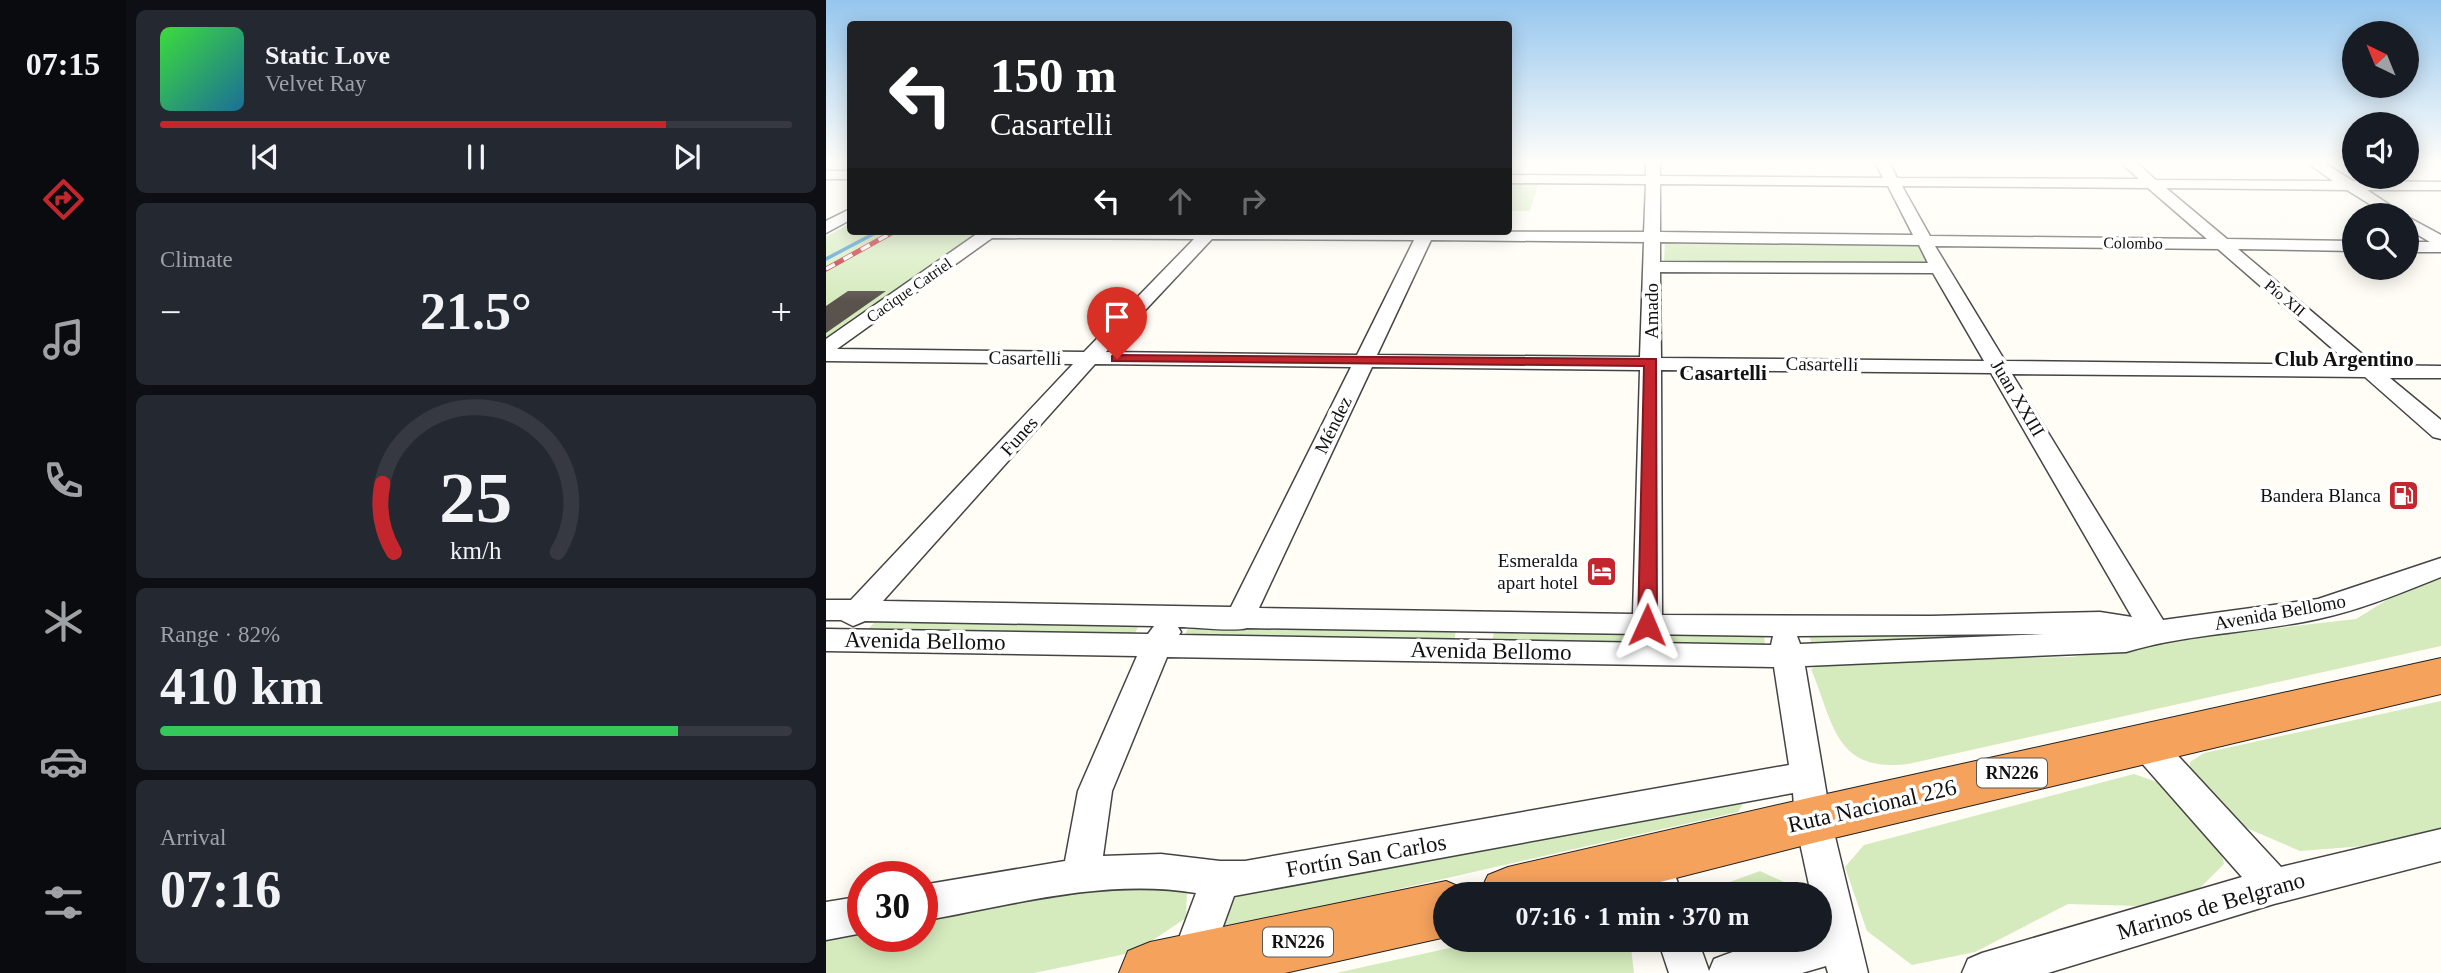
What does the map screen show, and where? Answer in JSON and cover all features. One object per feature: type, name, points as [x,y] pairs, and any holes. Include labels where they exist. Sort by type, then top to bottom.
[{"type":"highway","name":"Ruta Nacional 226","points":[[1614,882],[1658,877],[1811,798],[2144,743],[2441,676]]},
{"type":"highway","name":"RN226","points":[[1170,969],[1433,912]]},
{"type":"street","name":"Amado","points":[[1647,625],[1652,209]]},
{"type":"street","name":"Juan XXIII","points":[[1907,209],[2155,631]]},
{"type":"street","name":"Pío XII","points":[[2181,209],[2441,432]]},
{"type":"street","points":[[826,228],[847,216]]},
{"type":"street","points":[[2419,230],[2441,245]]},
{"type":"street","name":"Cacique Catriel","points":[[826,348],[986,235]]},
{"type":"street","name":"Funes","points":[[826,639],[860,610],[1089,358],[1207,235]]},
{"type":"street","name":"Méndez","points":[[1239,620],[1425,235]]},
{"type":"street","name":"Colombo","points":[[1512,235],[2342,246]]},
{"type":"street","points":[[2419,246],[2441,245]]},
{"type":"street","points":[[1651,267],[1940,268]]},
{"type":"street","name":"Casartelli","points":[[826,355],[2441,372]]},
{"type":"street","name":"Avenida Bellomo","points":[[826,639],[1157,645],[1469,637],[2126,641],[2155,631],[2318,609],[2441,568]]},
{"type":"street","name":"Avenida Bellomo","points":[[826,610],[1176,617],[1469,637],[1647,625],[1785,641]]},
{"type":"street","points":[[1081,875],[1094,791],[1157,645],[1176,617]]},
{"type":"street","points":[[1728,973],[1844,958],[1811,798],[1785,641]]},
{"type":"street","points":[[2144,743],[2274,886]]},
{"type":"street","name":"Fortín San Carlos","points":[[938,900],[1081,875],[1152,870],[1220,881],[1811,798]]},
{"type":"street","name":"Marinos de Belgrano","points":[[1982,973],[2274,886],[2441,845]]},
{"type":"street","points":[[1170,969],[1220,881]]},
{"type":"street","points":[[826,920],[847,917]]},
{"type":"street","points":[[1682,952],[1689,973]]},
{"type":"green space","points":[[847,225],[847,235],[974,235],[826,340],[826,237]]},
{"type":"green space","points":[[1665,241],[1919,245],[1930,267],[1664,263]]},
{"type":"green space","points":[[2441,575],[2441,646],[1908,764],[1884,765],[1865,761],[1851,752],[1833,726],[1811,669],[1827,661],[2072,657],[2218,635],[2356,619],[2403,590]]},
{"type":"green space","points":[[876,621],[1140,624],[1133,636],[865,632]]},
{"type":"green space","points":[[1189,627],[1456,630],[1454,642],[1182,639]]},
{"type":"green space","points":[[1494,631],[1764,634],[1765,646],[1492,643]]},
{"type":"green space","points":[[1808,632],[2098,632],[1811,642]]},
{"type":"green space","points":[[2441,701],[2441,833],[2403,843],[2300,851],[2235,823],[2190,776],[2190,762],[2204,753]]},
{"type":"green space","points":[[2134,774],[2177,789],[2217,833],[2224,864],[2200,888],[2137,906],[2068,904],[1975,952],[1912,965],[1867,931],[1845,867],[1864,845]]},
{"type":"green space","points":[[1747,797],[1738,812],[1218,930],[1218,917],[1241,888]]},
{"type":"green space","points":[[1760,871],[1784,882],[1730,882]]},
{"type":"green space","points":[[1161,879],[1187,890],[1186,918],[1135,952],[1034,973],[826,973],[826,935],[847,931],[847,952],[938,952],[938,915]]},
{"type":"green space","points":[[1433,952],[1631,952],[1634,973],[1336,973]]},
{"type":"building","points":[[848,291],[886,291],[826,333],[826,306]]},
{"type":"waterway","points":[[826,259],[871,235]]},
{"type":"railway","points":[[826,269],[888,235]]},
{"type":"place","name":"Bandera Blanca","points":[[2404,495]]},
{"type":"place","name":"Esmeralda apart hotel","points":[[1601,571]]},
{"type":"district","name":"Club Argentino","points":[[2344,359]]},
{"type":"district","name":"Casartelli","points":[[1723,373]]},
{"type":"route","points":[[1117,359],[1651,362],[1647,625]]}]
